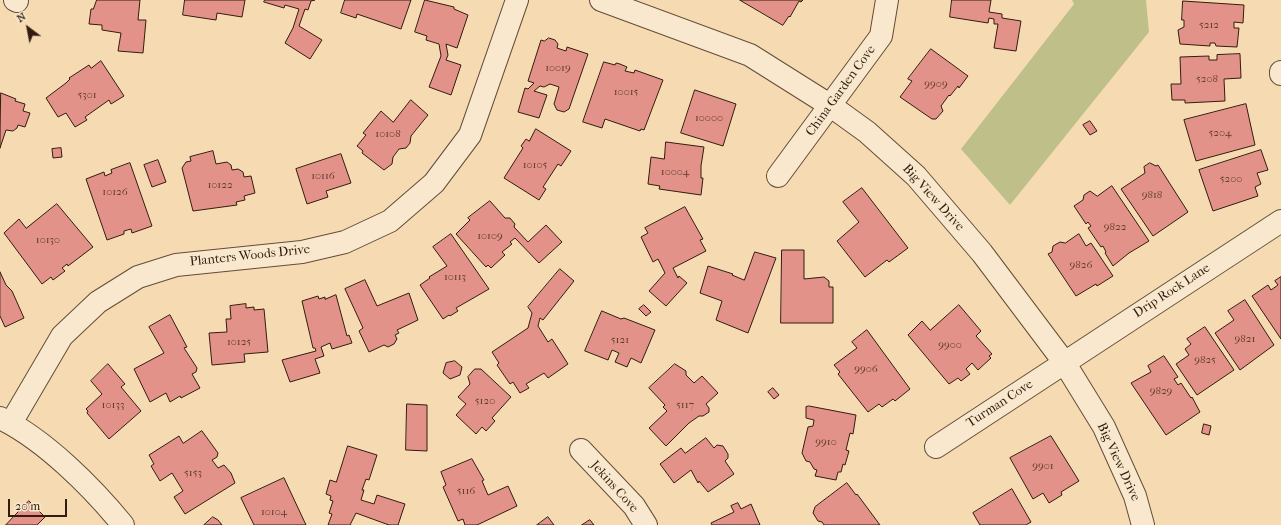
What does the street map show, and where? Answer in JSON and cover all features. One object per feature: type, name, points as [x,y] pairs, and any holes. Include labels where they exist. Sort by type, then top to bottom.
[{"type":"street","name":"Planters Woods Drive","points":[[6,420],[62,336],[98,302],[138,277],[176,265],[302,252],[345,242],[390,221],[434,183],[470,135],[517,0]]},
{"type":"street","name":"Big View Drive","points":[[601,0],[750,55],[831,106],[867,132],[916,176],[982,253],[1064,362],[1104,427],[1135,496],[1143,525]]},
{"type":"street","name":"China Garden Cove","points":[[778,176],[831,106],[881,36],[887,0]]},
{"type":"street","name":"Drip Rock Lane","points":[[1064,362],[1281,220]]},
{"type":"street","name":"Turman Cove","points":[[936,447],[1064,362]]},
{"type":"street","points":[[6,420],[61,460],[102,500],[122,525]]},
{"type":"street","name":"Jekins Cove","points":[[581,450],[634,506],[646,525]]},
{"type":"green space","points":[[1072,0],[1146,0],[1149,32],[1010,205],[961,149],[1074,4]]},
{"type":"building","points":[[97,0],[140,0],[138,20],[146,20],[143,53],[118,51],[121,33],[102,30],[102,25],[89,24],[91,9],[93,9]]},
{"type":"building","points":[[185,0],[245,0],[242,17],[217,13],[216,20],[183,15]]},
{"type":"building","points":[[265,0],[315,0],[311,1],[308,10],[305,9],[299,26],[322,40],[310,59],[285,43],[293,28],[299,9],[285,5],[284,8],[264,2]]},
{"type":"building","points":[[345,0],[411,0],[401,29],[357,14],[356,18],[341,13]]},
{"type":"building","points":[[425,0],[454,7],[454,9],[468,15],[457,48],[446,44],[448,55],[446,60],[461,65],[451,95],[429,87],[441,56],[439,44],[426,40],[427,36],[415,32]]},
{"type":"building","points":[[740,0],[803,0],[801,2],[799,1],[790,17],[789,16],[783,25]]},
{"type":"building","points":[[952,0],[991,0],[989,12],[1002,14],[1002,18],[1021,21],[1016,51],[994,48],[998,24],[994,24],[994,19],[989,18],[988,23],[950,17]]},
{"type":"building","points":[[1183,1],[1244,5],[1243,23],[1234,22],[1234,28],[1239,28],[1237,47],[1216,46],[1215,43],[1210,43],[1210,46],[1180,44],[1178,30],[1184,27],[1184,20],[1182,20]]},
{"type":"building","points":[[549,38],[555,40],[558,44],[557,48],[566,51],[567,47],[588,54],[569,109],[564,112],[557,110],[554,104],[559,87],[550,84],[544,87],[540,86],[534,91],[547,95],[539,118],[518,112],[525,88],[528,89],[534,83],[528,81],[541,40],[544,41]]},
{"type":"building","points":[[931,49],[968,76],[959,88],[958,86],[950,96],[949,95],[941,106],[943,111],[936,119],[932,119],[900,97],[912,81],[908,79]]},
{"type":"building","points":[[1240,54],[1241,78],[1224,79],[1225,101],[1185,103],[1185,100],[1172,100],[1171,84],[1181,84],[1180,57],[1209,56],[1209,60],[1217,60],[1217,55]]},
{"type":"building","points":[[101,61],[124,96],[111,104],[109,100],[85,117],[87,120],[75,127],[66,113],[58,117],[46,98],[66,83],[70,79],[69,78],[89,65],[91,68]]},
{"type":"building","points":[[604,62],[615,65],[616,63],[620,64],[627,67],[625,71],[634,73],[635,70],[663,80],[644,130],[641,129],[640,131],[605,119],[602,128],[583,122]]},
{"type":"building","points":[[695,90],[736,104],[723,146],[681,133]]},
{"type":"building","points":[[1,93],[16,99],[15,101],[25,104],[23,111],[30,113],[25,127],[18,125],[13,131],[6,130],[0,148]]},
{"type":"building","points":[[411,100],[428,115],[411,136],[410,143],[406,148],[399,149],[393,157],[392,164],[384,170],[362,153],[363,151],[357,146],[366,135],[363,133],[381,111],[393,122]]},
{"type":"building","points":[[1246,104],[1255,145],[1196,161],[1184,120]]},
{"type":"building","points":[[1090,121],[1097,131],[1090,135],[1083,125]]},
{"type":"building","points":[[536,129],[571,151],[561,166],[558,164],[543,187],[546,189],[539,200],[504,178],[523,148],[521,146],[526,139],[529,141]]},
{"type":"building","points":[[666,142],[704,147],[701,166],[701,178],[703,178],[701,195],[659,189],[660,186],[648,184],[651,157],[664,159]]},
{"type":"building","points":[[61,148],[62,157],[53,158],[52,149]]},
{"type":"building","points":[[1261,150],[1268,170],[1257,173],[1261,184],[1255,187],[1258,196],[1213,211],[1199,170]]},
{"type":"building","points":[[213,151],[216,164],[227,162],[231,165],[232,170],[238,169],[243,172],[244,177],[251,176],[255,193],[244,196],[245,200],[236,202],[237,205],[193,211],[182,168],[186,162],[191,161],[190,157]]},
{"type":"building","points":[[341,154],[351,183],[326,191],[328,197],[307,204],[296,169]]},
{"type":"building","points":[[158,160],[166,182],[152,187],[144,165]]},
{"type":"building","points":[[130,163],[152,226],[132,233],[131,229],[124,231],[124,234],[107,240],[86,179],[104,172],[105,176],[112,173],[111,170]]},
{"type":"building","points":[[1150,163],[1156,166],[1158,165],[1188,212],[1153,236],[1121,189],[1145,173],[1144,167]]},
{"type":"building","points":[[1112,186],[1149,241],[1129,253],[1113,266],[1105,253],[1106,252],[1103,246],[1101,247],[1088,228],[1091,226],[1088,222],[1086,224],[1074,206],[1083,200],[1084,195],[1090,191],[1097,196]]},
{"type":"building","points":[[862,188],[908,248],[889,262],[887,260],[865,277],[837,241],[859,222],[843,202]]},
{"type":"building","points":[[490,201],[505,218],[510,218],[515,224],[514,227],[528,242],[546,225],[562,242],[539,263],[515,238],[510,242],[512,244],[502,252],[505,255],[491,268],[488,265],[486,267],[456,234],[470,220],[468,218]]},
{"type":"building","points":[[57,204],[93,247],[68,266],[67,264],[62,268],[65,271],[53,280],[51,277],[42,284],[4,233],[19,219],[26,228]]},
{"type":"building","points":[[685,207],[703,239],[700,240],[706,251],[673,268],[678,278],[679,276],[687,283],[666,306],[649,291],[665,273],[658,259],[653,262],[641,237],[648,233],[645,228]]},
{"type":"building","points":[[451,234],[489,289],[456,308],[458,311],[443,319],[420,285],[430,278],[429,277],[447,266],[433,247]]},
{"type":"building","points":[[1079,234],[1086,246],[1091,243],[1113,276],[1076,296],[1048,254],[1052,252],[1053,246],[1060,242],[1065,243]]},
{"type":"building","points":[[782,250],[804,250],[804,279],[824,277],[829,281],[829,287],[833,287],[833,323],[781,323]]},
{"type":"building","points":[[755,252],[776,258],[748,333],[716,320],[722,301],[700,293],[708,266],[733,274],[732,275],[744,280]]},
{"type":"building","points":[[560,269],[574,281],[543,320],[540,318],[538,326],[548,342],[552,339],[568,364],[548,378],[544,373],[526,384],[529,388],[520,393],[513,382],[510,384],[497,365],[499,363],[492,352],[528,328],[532,313],[528,307]]},
{"type":"building","points":[[0,272],[6,285],[12,291],[24,318],[5,327],[0,316]]},
{"type":"building","points":[[1281,277],[1281,339],[1252,296],[1268,285],[1271,290],[1278,285],[1275,281]]},
{"type":"building","points":[[365,280],[377,306],[409,293],[418,320],[397,330],[399,333],[395,335],[397,339],[394,344],[388,347],[384,345],[369,352],[359,331],[363,328],[345,289]]},
{"type":"building","points":[[336,295],[347,336],[349,335],[352,343],[332,349],[330,343],[321,347],[324,356],[315,359],[320,373],[290,382],[282,360],[316,351],[315,348],[313,348],[302,301],[318,296],[319,299],[325,297],[325,299]]},
{"type":"building","points":[[1245,300],[1274,345],[1240,370],[1215,333],[1234,320],[1228,311]]},
{"type":"building","points":[[246,304],[246,308],[254,307],[254,310],[264,309],[268,352],[244,354],[245,362],[212,365],[209,333],[227,332],[226,319],[231,319],[230,306]]},
{"type":"building","points":[[644,305],[651,312],[646,316],[639,309]]},
{"type":"building","points":[[959,305],[981,331],[976,336],[992,354],[989,356],[991,358],[978,370],[972,363],[966,369],[970,374],[961,381],[958,378],[949,384],[908,335],[922,321],[930,330]]},
{"type":"building","points":[[602,311],[655,330],[641,363],[631,358],[627,367],[615,362],[619,353],[612,350],[608,360],[585,351]]},
{"type":"building","points":[[170,315],[187,347],[184,348],[197,368],[196,372],[192,374],[200,388],[181,398],[180,396],[170,402],[166,393],[150,402],[134,369],[164,353],[149,327]]},
{"type":"building","points":[[1205,327],[1234,370],[1197,395],[1176,364],[1189,355],[1185,349],[1191,344],[1187,339]]},
{"type":"building","points":[[867,330],[910,389],[895,401],[893,399],[882,407],[879,404],[868,412],[838,374],[840,372],[834,365],[857,348],[852,342]]},
{"type":"building","points":[[1164,356],[1178,377],[1174,379],[1178,385],[1181,383],[1191,398],[1192,397],[1200,412],[1166,435],[1131,383],[1151,372],[1148,366]]},
{"type":"building","points":[[455,361],[462,367],[460,375],[450,379],[443,373],[446,363]]},
{"type":"building","points":[[108,364],[125,384],[121,387],[141,411],[109,439],[87,413],[88,411],[86,409],[102,394],[91,381]]},
{"type":"building","points":[[675,364],[686,371],[686,375],[694,383],[702,376],[718,393],[706,404],[709,408],[709,412],[703,416],[699,416],[689,423],[666,446],[649,428],[667,411],[663,407],[665,405],[649,388]]},
{"type":"building","points":[[475,369],[481,369],[511,397],[492,418],[495,421],[486,431],[482,427],[476,434],[456,415],[466,404],[458,397],[470,384],[468,377]]},
{"type":"building","points":[[773,388],[779,395],[774,399],[768,392]]},
{"type":"building","points":[[407,404],[427,405],[427,451],[406,450]]},
{"type":"building","points":[[809,406],[856,415],[853,434],[850,433],[846,450],[849,451],[845,465],[843,464],[841,472],[838,472],[836,480],[815,476],[817,470],[814,469],[810,462],[806,461],[802,453],[808,427],[813,426],[814,420],[806,418],[806,407]]},
{"type":"building","points":[[1204,424],[1211,426],[1209,435],[1202,433]]},
{"type":"building","points":[[202,431],[218,453],[217,457],[212,460],[218,468],[224,465],[231,473],[235,483],[185,514],[174,497],[183,491],[172,473],[160,481],[151,466],[154,464],[149,455],[179,436],[183,443]]},
{"type":"building","points":[[1051,436],[1079,481],[1061,492],[1062,495],[1049,503],[1043,493],[1033,499],[1010,458]]},
{"type":"building","points":[[706,438],[714,448],[717,445],[723,446],[728,454],[728,458],[725,461],[734,474],[708,492],[699,481],[698,483],[691,470],[674,483],[660,464],[681,448],[685,453]]},
{"type":"building","points":[[348,446],[377,455],[369,480],[366,479],[362,490],[364,490],[361,500],[374,504],[377,495],[405,504],[398,525],[389,525],[356,513],[350,525],[328,525],[332,514],[329,513],[333,501],[330,500],[331,496],[326,494],[330,480],[336,482]]},
{"type":"building","points":[[472,459],[484,480],[482,481],[488,495],[508,486],[517,506],[477,525],[465,525],[463,519],[458,521],[443,487],[446,485],[441,472]]},
{"type":"building","points":[[284,478],[306,525],[254,525],[241,498]]},
{"type":"building","points":[[847,483],[880,525],[824,525],[822,522],[818,521],[813,513],[815,507]]},
{"type":"building","points":[[1012,489],[1031,522],[1026,525],[980,525],[973,513]]},
{"type":"building","points":[[29,501],[45,517],[37,525],[6,525]]},
{"type":"building","points":[[738,503],[741,509],[751,504],[760,525],[712,525],[711,523],[734,512],[731,506]]},
{"type":"building","points":[[213,517],[222,525],[204,525]]},
{"type":"building","points":[[548,517],[554,525],[537,525]]},
{"type":"building","points":[[590,520],[594,525],[582,525]]}]
